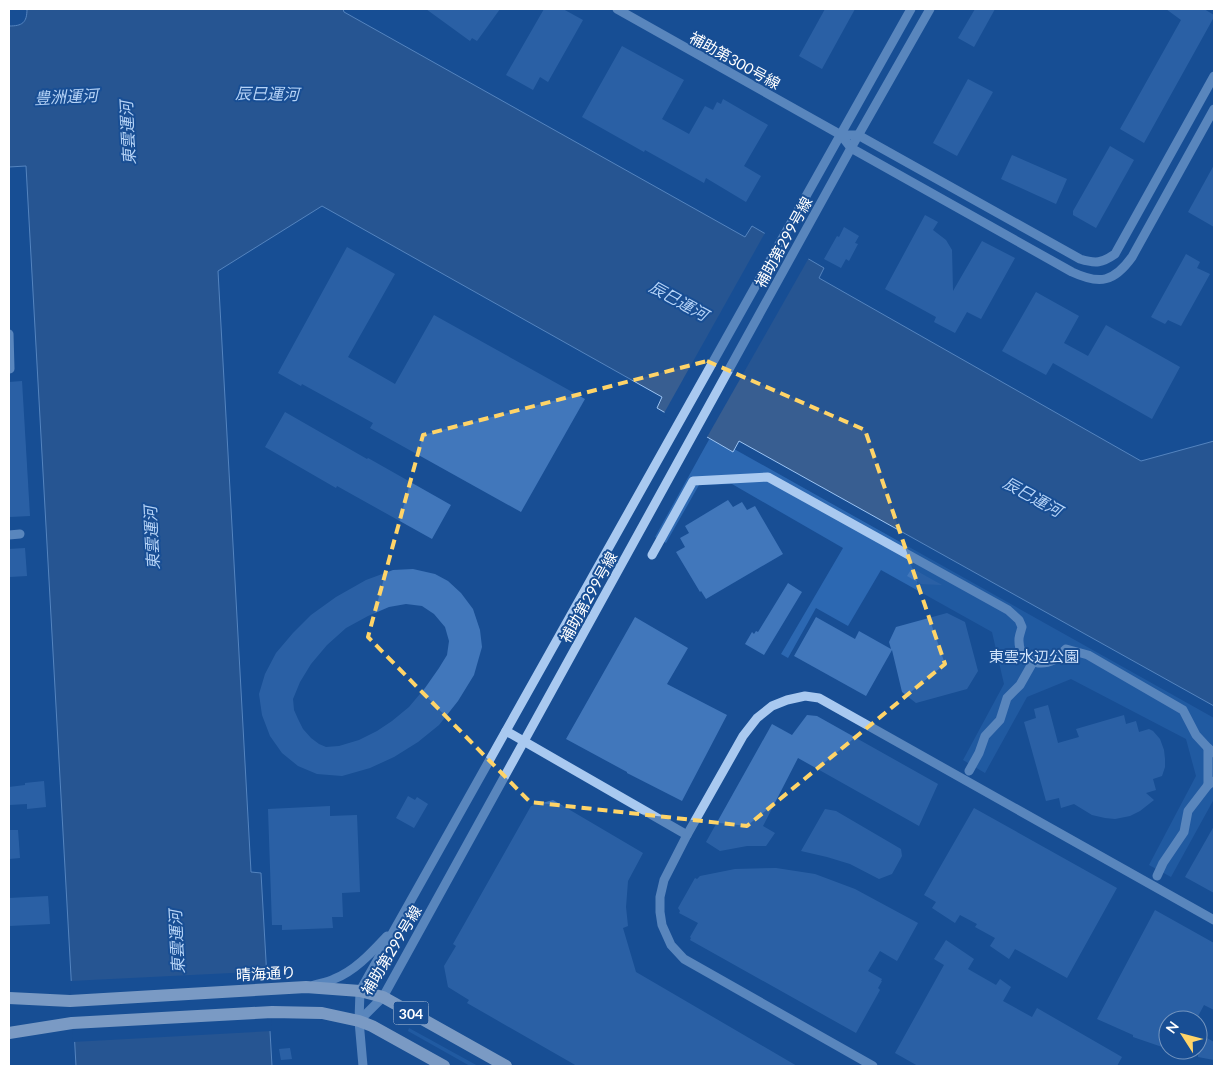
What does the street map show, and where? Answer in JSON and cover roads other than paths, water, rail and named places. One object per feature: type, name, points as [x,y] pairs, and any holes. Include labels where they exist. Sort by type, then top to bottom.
[{"type":"main road","name":"晴海通り","points":[[9,998],[70,1001],[306,987],[360,991],[383,997],[506,1066]]},
{"type":"main road","name":"304","points":[[9,1033],[72,1023],[272,1012],[322,1013],[359,1021],[372,1026],[444,1066]]},
{"type":"street","name":"補助第300号線","points":[[617,9],[841,135]]},
{"type":"street","name":"補助第299号線","points":[[359,1021],[360,991],[911,9]]},
{"type":"street","name":"補助第299号線","points":[[359,1021],[383,997],[808,225],[930,9]]},
{"type":"street","points":[[841,135],[858,135],[1080,259],[1096,263],[1106,260],[1115,254],[1214,76]]},
{"type":"street","points":[[841,135],[851,148],[1072,272],[1091,280],[1100,280],[1116,274],[1124,268],[1132,257],[1214,109]]},
{"type":"street","points":[[9,334],[9,369]]},
{"type":"street","points":[[652,555],[693,481],[768,477],[1008,610],[1019,620],[1022,628],[1019,639],[1020,648],[1025,657],[1033,662],[1048,662],[1055,659],[1066,649],[1088,655],[1183,710],[1196,735],[1211,750],[1211,783],[1188,811],[1184,832],[1163,863],[1157,876]]},
{"type":"street","points":[[9,535],[20,534]]},
{"type":"street","points":[[969,771],[979,753],[985,736],[1000,720],[1007,698],[1020,685],[1033,662]]},
{"type":"street","points":[[873,1066],[684,959],[671,945],[662,925],[660,897],[664,880],[743,736],[757,718],[772,706],[805,696],[819,698],[1214,920]]},
{"type":"street","points":[[506,731],[687,835]]},
{"type":"street","points":[[306,987],[334,979],[356,966],[371,953],[401,918]]},
{"type":"street","points":[[359,1021],[363,1066]]},
{"type":"water","points":[[27,9],[343,9],[344,12],[745,237],[752,226],[824,268],[819,278],[1141,461],[1214,441],[1214,706],[739,441],[733,452],[657,408],[662,397],[322,206],[218,271],[251,872],[261,873],[272,1066],[76,1066],[26,166],[9,167],[9,26],[23,23],[26,18]]},
{"type":"water label","name":"辰巳運河","points":[[267,93]]},
{"type":"water label","name":"豊洲運河","points":[[66,96]]},
{"type":"water label","name":"東雲運河","points":[[127,133]]},
{"type":"water label","name":"辰巳運河","points":[[679,300]]},
{"type":"water label","name":"辰巳運河","points":[[1033,496]]},
{"type":"water label","name":"東雲運河","points":[[151,538]]},
{"type":"water label","name":"東雲運河","points":[[176,942]]},
{"type":"park label","name":"東雲水辺公園","points":[[1034,656]]}]
